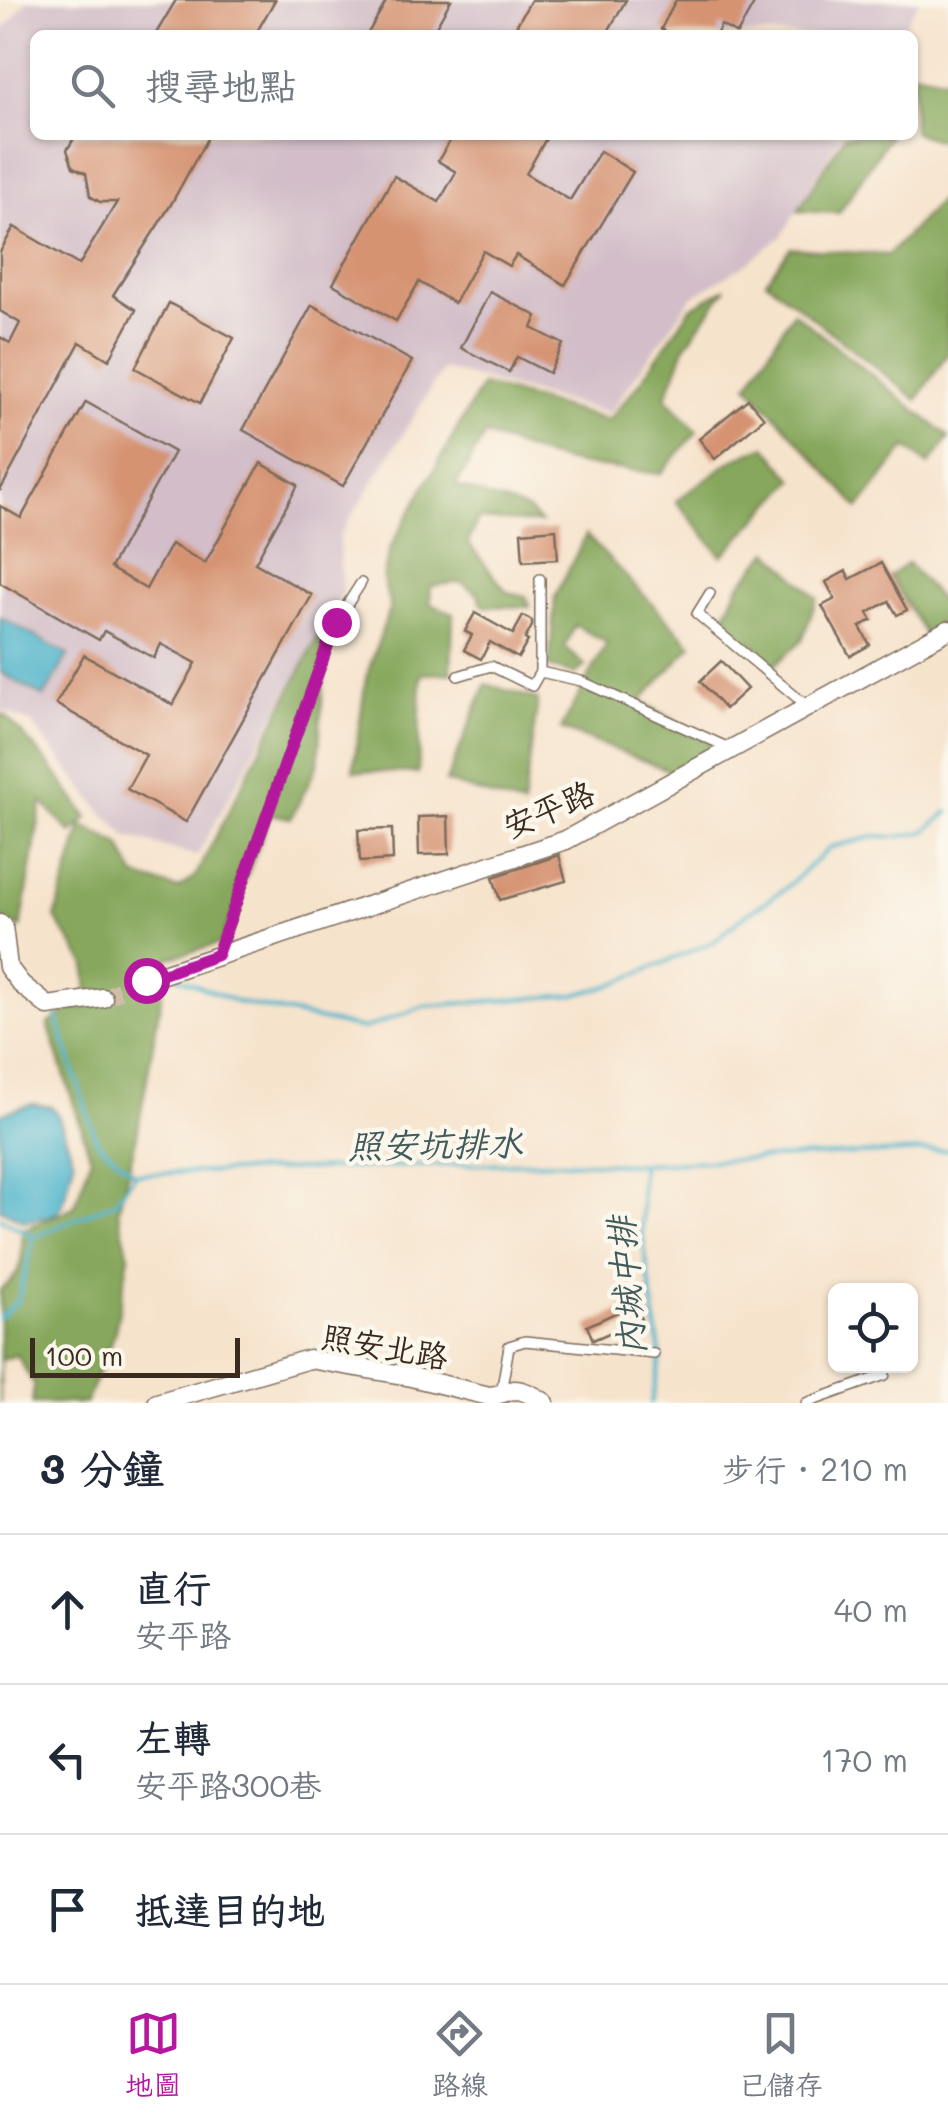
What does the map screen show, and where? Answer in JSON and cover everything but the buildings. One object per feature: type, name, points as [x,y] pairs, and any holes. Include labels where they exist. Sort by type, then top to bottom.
[{"type":"street","name":"安平路","points":[[146,980],[566,840],[948,630]]},
{"type":"street","points":[[0,924],[8,967],[21,984],[48,1006],[103,998]]},
{"type":"street","name":"照安北路","points":[[156,1403],[309,1359],[403,1375],[489,1396],[514,1390],[545,1403]]},
{"type":"lane","points":[[458,676],[491,666],[532,686],[540,672],[540,579]]},
{"type":"lane","points":[[217,955],[336,622],[361,583]]},
{"type":"lane","points":[[710,593],[697,614],[808,707]]},
{"type":"lane","points":[[540,672],[581,681],[732,749]]},
{"type":"lane","points":[[501,1395],[508,1346],[525,1341],[654,1354]]},
{"type":"lane","points":[[806,1403],[885,1376]]},
{"type":"shaded area","points":[[28,0],[919,0],[902,30],[30,30],[30,140],[838,140],[781,237],[692,297],[609,413],[443,369],[339,537],[342,592],[197,856],[128,837],[104,814],[31,723],[0,709],[0,33]]},
{"type":"green space","points":[[918,73],[948,79],[948,144],[918,134]]},
{"type":"green space","points":[[842,140],[887,140],[839,213],[798,211]]},
{"type":"green space","points":[[948,192],[948,353],[917,400],[766,281],[790,248],[888,255]]},
{"type":"green space","points":[[726,288],[686,345],[666,397],[697,431],[661,474],[577,464],[485,435],[456,486],[528,510],[541,523],[478,519],[468,543],[507,592],[526,596],[530,607],[483,606],[479,595],[461,582],[431,586],[430,604],[453,613],[451,673],[421,674],[418,773],[353,771],[366,678],[390,607],[383,579],[390,548],[482,385],[608,420],[639,384],[691,308]]},
{"type":"green space","points":[[793,312],[948,436],[929,465],[906,447],[859,508],[748,385]]},
{"type":"green space","points":[[766,446],[794,480],[722,556],[676,501],[732,460]]},
{"type":"green space","points":[[586,535],[692,645],[641,701],[717,746],[673,772],[561,729],[607,643],[575,625],[565,647],[585,666],[575,674],[549,667],[555,597]]},
{"type":"green space","points":[[769,551],[817,598],[802,640],[775,665],[723,619],[738,587]]},
{"type":"green space","points":[[908,563],[948,609],[948,617],[924,634],[890,576]]},
{"type":"green space","points":[[321,631],[324,667],[318,764],[291,818],[271,814],[220,944],[168,958],[137,1135],[118,1211],[129,1256],[115,1331],[86,1403],[32,1403],[34,1385],[17,1355],[0,1360],[0,1290],[14,1278],[20,1264],[22,1230],[74,1207],[91,1158],[48,1024],[88,997],[86,965],[55,918],[82,825],[120,845],[135,876],[178,889],[195,877]]},
{"type":"green space","points":[[486,684],[538,700],[523,806],[446,782]]},
{"type":"green space","points":[[0,714],[50,765],[88,818],[71,833],[42,802],[21,928],[0,917]]},
{"type":"water","points":[[0,617],[68,655],[44,697],[0,672]]},
{"type":"water","points":[[32,1104],[57,1112],[74,1161],[63,1204],[57,1212],[24,1221],[0,1209],[0,1114]]},
{"type":"waterway","points":[[178,977],[237,1002],[364,1029],[424,1006],[574,995],[609,986],[715,941],[742,917],[782,891],[831,847],[877,836],[924,832],[948,812]]},
{"type":"waterway","points":[[56,1016],[97,1142],[134,1173]]},
{"type":"waterway","name":"照安坑排水","points":[[0,1317],[18,1301],[34,1237],[115,1202],[135,1174],[551,1162],[641,1164],[948,1150]]},
{"type":"waterway","name":"內城中排","points":[[641,1165],[642,1232],[661,1358],[651,1403]]},
{"type":"waterway","points":[[0,1218],[34,1237]]},
{"type":"tunnel","points":[[103,998],[145,980]]},
{"type":"route","points":[[146,980],[217,955],[336,622]]}]
